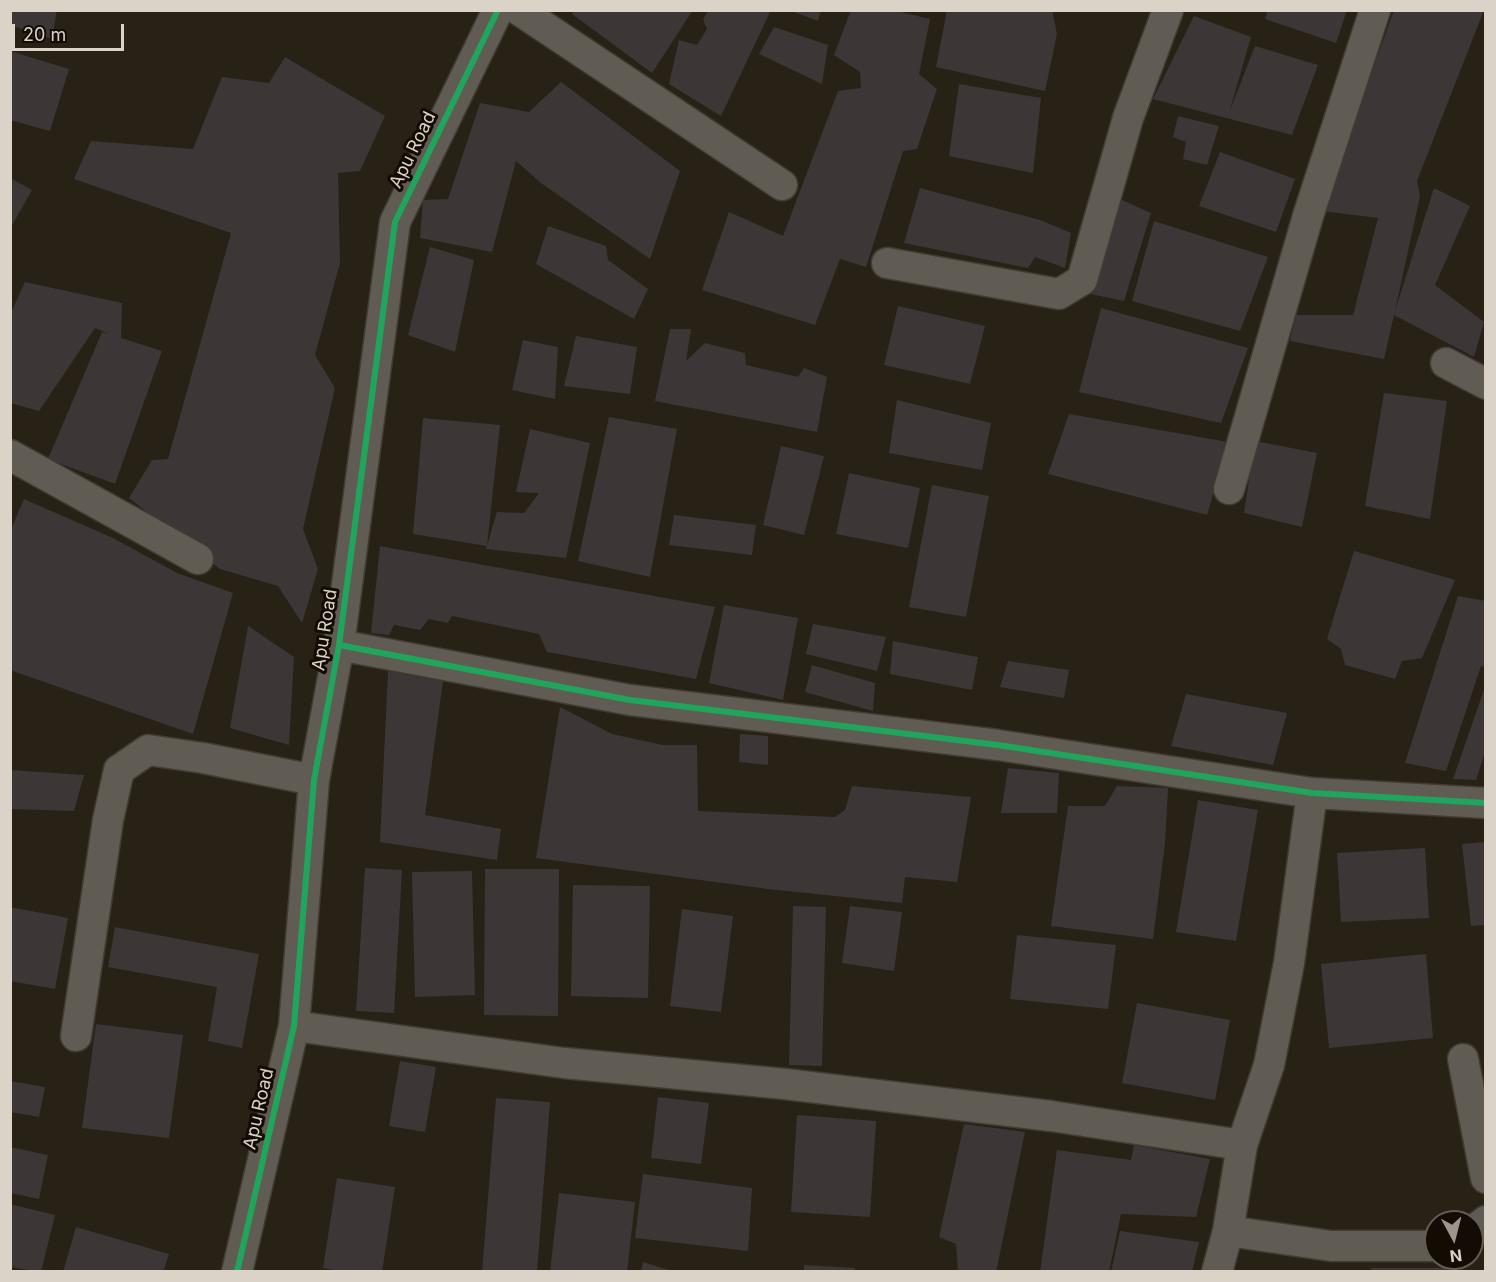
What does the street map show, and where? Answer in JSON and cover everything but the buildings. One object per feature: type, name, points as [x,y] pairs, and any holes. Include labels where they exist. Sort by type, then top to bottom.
[{"type":"street","name":"Apu Road","points":[[237,1272],[294,1026],[314,780],[339,645],[395,222],[498,10]]},
{"type":"street","points":[[519,10],[782,185]]},
{"type":"street","points":[[886,263],[1059,294],[1082,280],[1128,118],[1168,10]]},
{"type":"street","points":[[1230,489],[1308,216],[1375,10]]},
{"type":"street","points":[[1446,363],[1485,384]]},
{"type":"street","points":[[10,455],[198,559]]},
{"type":"street","points":[[339,645],[630,700],[1010,747],[1312,793],[1485,802]]},
{"type":"street","points":[[76,1036],[108,820],[119,770],[148,750],[203,758],[314,780]]},
{"type":"street","points":[[1217,1272],[1228,1231],[1242,1145],[1269,1065],[1289,963],[1312,793]]},
{"type":"street","points":[[294,1026],[564,1064],[785,1084],[1040,1114],[1242,1145]]},
{"type":"street","points":[[1462,1059],[1485,1178]]},
{"type":"street","points":[[1228,1231],[1331,1246],[1424,1246]]},
{"type":"cycle path","points":[[237,1272],[294,1026],[314,780],[339,645],[395,222],[498,10]]},
{"type":"cycle path","points":[[339,645],[630,700],[998,745],[1312,793],[1486,803]]}]
